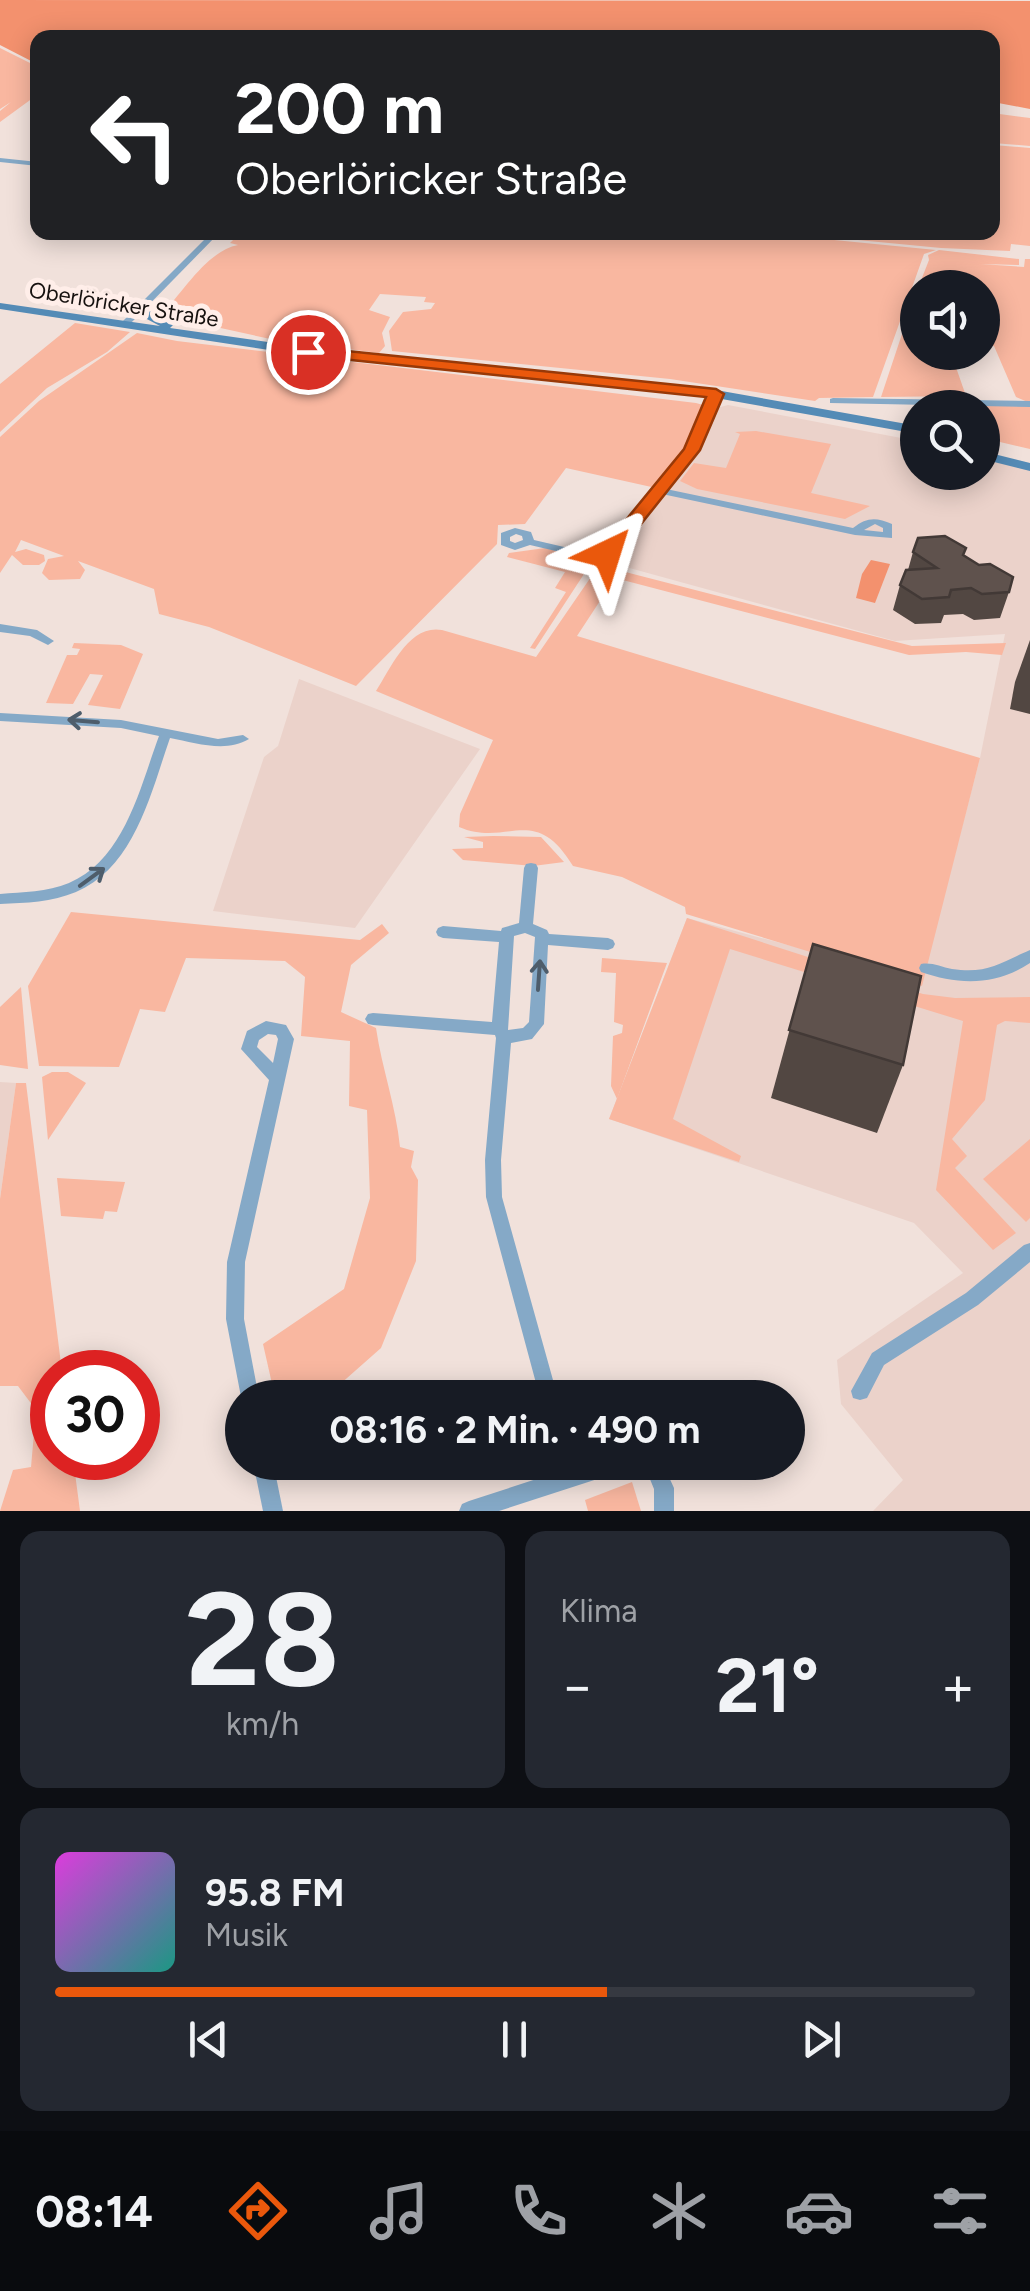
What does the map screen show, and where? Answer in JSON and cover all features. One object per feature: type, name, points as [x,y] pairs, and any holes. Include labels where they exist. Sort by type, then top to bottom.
[{"type":"main road","points":[[146,304],[153,321],[204,332],[210,337]]},
{"type":"main road","name":"Oberlöricker Straße","points":[[0,306],[210,337],[715,397]]},
{"type":"main road","points":[[715,397],[900,427]]},
{"type":"main road","points":[[715,397],[900,435]]},
{"type":"main road","points":[[1000,450],[1030,457]]},
{"type":"main road","points":[[1000,460],[1030,468]]},
{"type":"street","points":[[0,160],[30,163]]},
{"type":"street","points":[[126,324],[206,240]]},
{"type":"street","points":[[529,542],[603,556],[692,450],[715,397]]},
{"type":"street","points":[[832,401],[1030,404]]},
{"type":"street","points":[[661,491],[854,532]]},
{"type":"street","points":[[0,628],[32,632],[48,641]]},
{"type":"street","points":[[0,717],[80,720],[218,743],[242,739]]},
{"type":"street","points":[[0,899],[68,891],[111,863],[123,843],[166,732]]},
{"type":"street","points":[[526,926],[531,868]]},
{"type":"street","points":[[374,1020],[501,1033],[526,1034],[536,1024],[542,934],[526,926],[507,932],[506,937],[501,1033],[494,1197],[544,1380]]},
{"type":"street","points":[[442,932],[506,937]]},
{"type":"street","points":[[542,939],[608,944]]},
{"type":"street","points":[[926,968],[959,976],[984,976],[1011,969],[1030,956]]},
{"type":"street","points":[[247,1380],[236,1319],[236,1262],[277,1078]]},
{"type":"street","points":[[860,1391],[878,1360],[972,1299],[1030,1252]]},
{"type":"street","points":[[267,1480],[273,1511]]},
{"type":"street","points":[[469,1511],[545,1480]]},
{"type":"street","points":[[660,1480],[664,1511]]},
{"type":"shaded area","points":[[0,0],[1030,1],[1030,109],[1000,103],[1000,30],[30,30],[30,60],[0,45]]},
{"type":"shaded area","points":[[0,48],[30,63],[30,100],[0,122],[0,111],[11,102],[0,109]]},
{"type":"shaded area","points":[[1000,114],[1030,118],[1030,146],[1000,144]]},
{"type":"shaded area","points":[[1000,146],[1030,148],[1030,246],[1011,244],[1010,251],[858,240],[1000,240]]},
{"type":"shaded area","points":[[834,240],[936,250],[924,254],[918,270],[900,270],[900,321],[873,397],[815,401],[670,379],[392,351],[389,331],[403,312],[431,309],[435,303],[424,302],[426,297],[380,294],[369,310],[390,317],[382,333],[385,346],[379,353],[275,340],[161,315],[206,263],[238,245],[230,243]]},
{"type":"shaded area","points":[[939,250],[1019,259],[1019,265],[981,264],[1024,267],[1025,259],[1030,259],[1030,403],[1016,397],[1000,360],[1000,270],[925,270],[928,255]]},
{"type":"shaded area","points":[[75,323],[130,332],[107,352],[47,388],[0,432],[0,384]]},
{"type":"shaded area","points":[[137,333],[703,405],[692,439],[656,488],[566,468],[525,524],[498,525],[497,544],[356,686],[209,627],[159,614],[154,589],[78,561],[85,570],[80,579],[49,580],[42,573],[48,559],[64,556],[21,540],[15,552],[26,549],[44,555],[45,561],[23,565],[12,555],[0,573],[0,437],[39,401]]},
{"type":"shaded area","points":[[900,340],[900,370],[957,370],[964,390],[900,390],[900,397],[881,397]]},
{"type":"shaded area","points":[[1000,404],[1030,405],[1030,449],[1000,442]]},
{"type":"shaded area","points":[[728,405],[900,438],[900,490],[1000,490],[1000,461],[1030,469],[1030,1511],[873,1511],[903,1480],[841,1404],[837,1360],[963,1273],[914,1223],[609,1119],[687,918],[922,981],[980,758],[1005,634],[895,641],[604,561],[664,490],[713,409]]},
{"type":"shaded area","points":[[756,431],[831,444],[811,493],[870,506],[845,519],[697,489],[680,481],[694,463],[726,468],[740,434],[735,432]]},
{"type":"shaded area","points":[[545,548],[600,563],[584,574],[535,649],[530,648],[566,592],[555,588],[565,572],[507,557],[509,553]]},
{"type":"shaded area","points":[[871,560],[890,564],[875,603],[856,598],[862,574]]},
{"type":"shaded area","points":[[606,567],[912,646],[1006,643],[1002,655],[909,655],[615,578],[577,636],[980,758],[922,986],[686,914],[685,907],[622,877],[573,866],[559,847],[533,831],[492,833],[459,827],[460,814],[493,740],[376,691],[402,650],[430,630],[536,657],[593,574]]},
{"type":"shaded area","points":[[74,643],[121,645],[143,654],[120,709],[88,705],[103,675],[90,674],[73,704],[46,703],[67,655],[77,655],[80,649],[72,648]]},
{"type":"shaded area","points":[[299,679],[480,749],[355,928],[213,911],[264,757],[278,746]]},
{"type":"shaded area","points":[[464,837],[541,837],[564,862],[533,866],[463,860],[452,849],[483,848],[483,842]]},
{"type":"shaded area","points":[[71,912],[360,940],[382,924],[389,933],[351,965],[341,1012],[376,1028],[400,1147],[414,1151],[411,1167],[418,1180],[416,1261],[381,1348],[345,1380],[271,1380],[263,1344],[344,1289],[370,1198],[367,1110],[349,1106],[350,1041],[301,1036],[305,977],[285,961],[186,958],[165,1012],[140,1009],[119,1067],[39,1066],[28,986]]},
{"type":"shaded area","points":[[687,918],[923,994],[955,998],[1030,997],[1030,1023],[1005,1021],[997,1025],[985,1100],[952,1139],[967,1156],[955,1168],[1016,1233],[993,1250],[936,1190],[963,1021],[730,949],[673,1119],[741,1156],[739,1162],[609,1119]]},
{"type":"shaded area","points":[[602,958],[667,963],[617,1099],[611,1086],[613,1036],[622,1033],[623,1025],[614,1022],[616,973],[601,972]]},
{"type":"shaded area","points":[[21,987],[28,1069],[0,1065],[0,1007]]},
{"type":"shaded area","points":[[52,1072],[68,1072],[86,1083],[48,1140],[42,1077]]},
{"type":"shaded area","points":[[0,1082],[16,1083],[0,1199]]},
{"type":"shaded area","points":[[16,1083],[26,1083],[59,1350],[30,1350],[30,1402],[18,1386],[0,1386],[0,1199]]},
{"type":"shaded area","points":[[1030,1139],[1030,1218],[1026,1222],[983,1179]]},
{"type":"shaded area","points":[[57,1178],[125,1182],[117,1212],[105,1211],[103,1219],[61,1216]]},
{"type":"shaded area","points":[[30,1467],[30,1480],[76,1480],[80,1511],[0,1511],[13,1470]]},
{"type":"shaded area","points":[[632,1482],[641,1511],[588,1511],[585,1500]]},
{"type":"building","points":[[945,536],[966,548],[963,555],[979,565],[990,564],[1013,577],[1009,592],[982,594],[971,588],[951,590],[949,597],[922,599],[900,585],[906,570],[937,568],[913,552],[918,538]]},
{"type":"building","points":[[813,944],[921,976],[903,1065],[789,1030]]},
{"type":"route","points":[[308,352],[716,394],[692,450],[607,554]]}]
